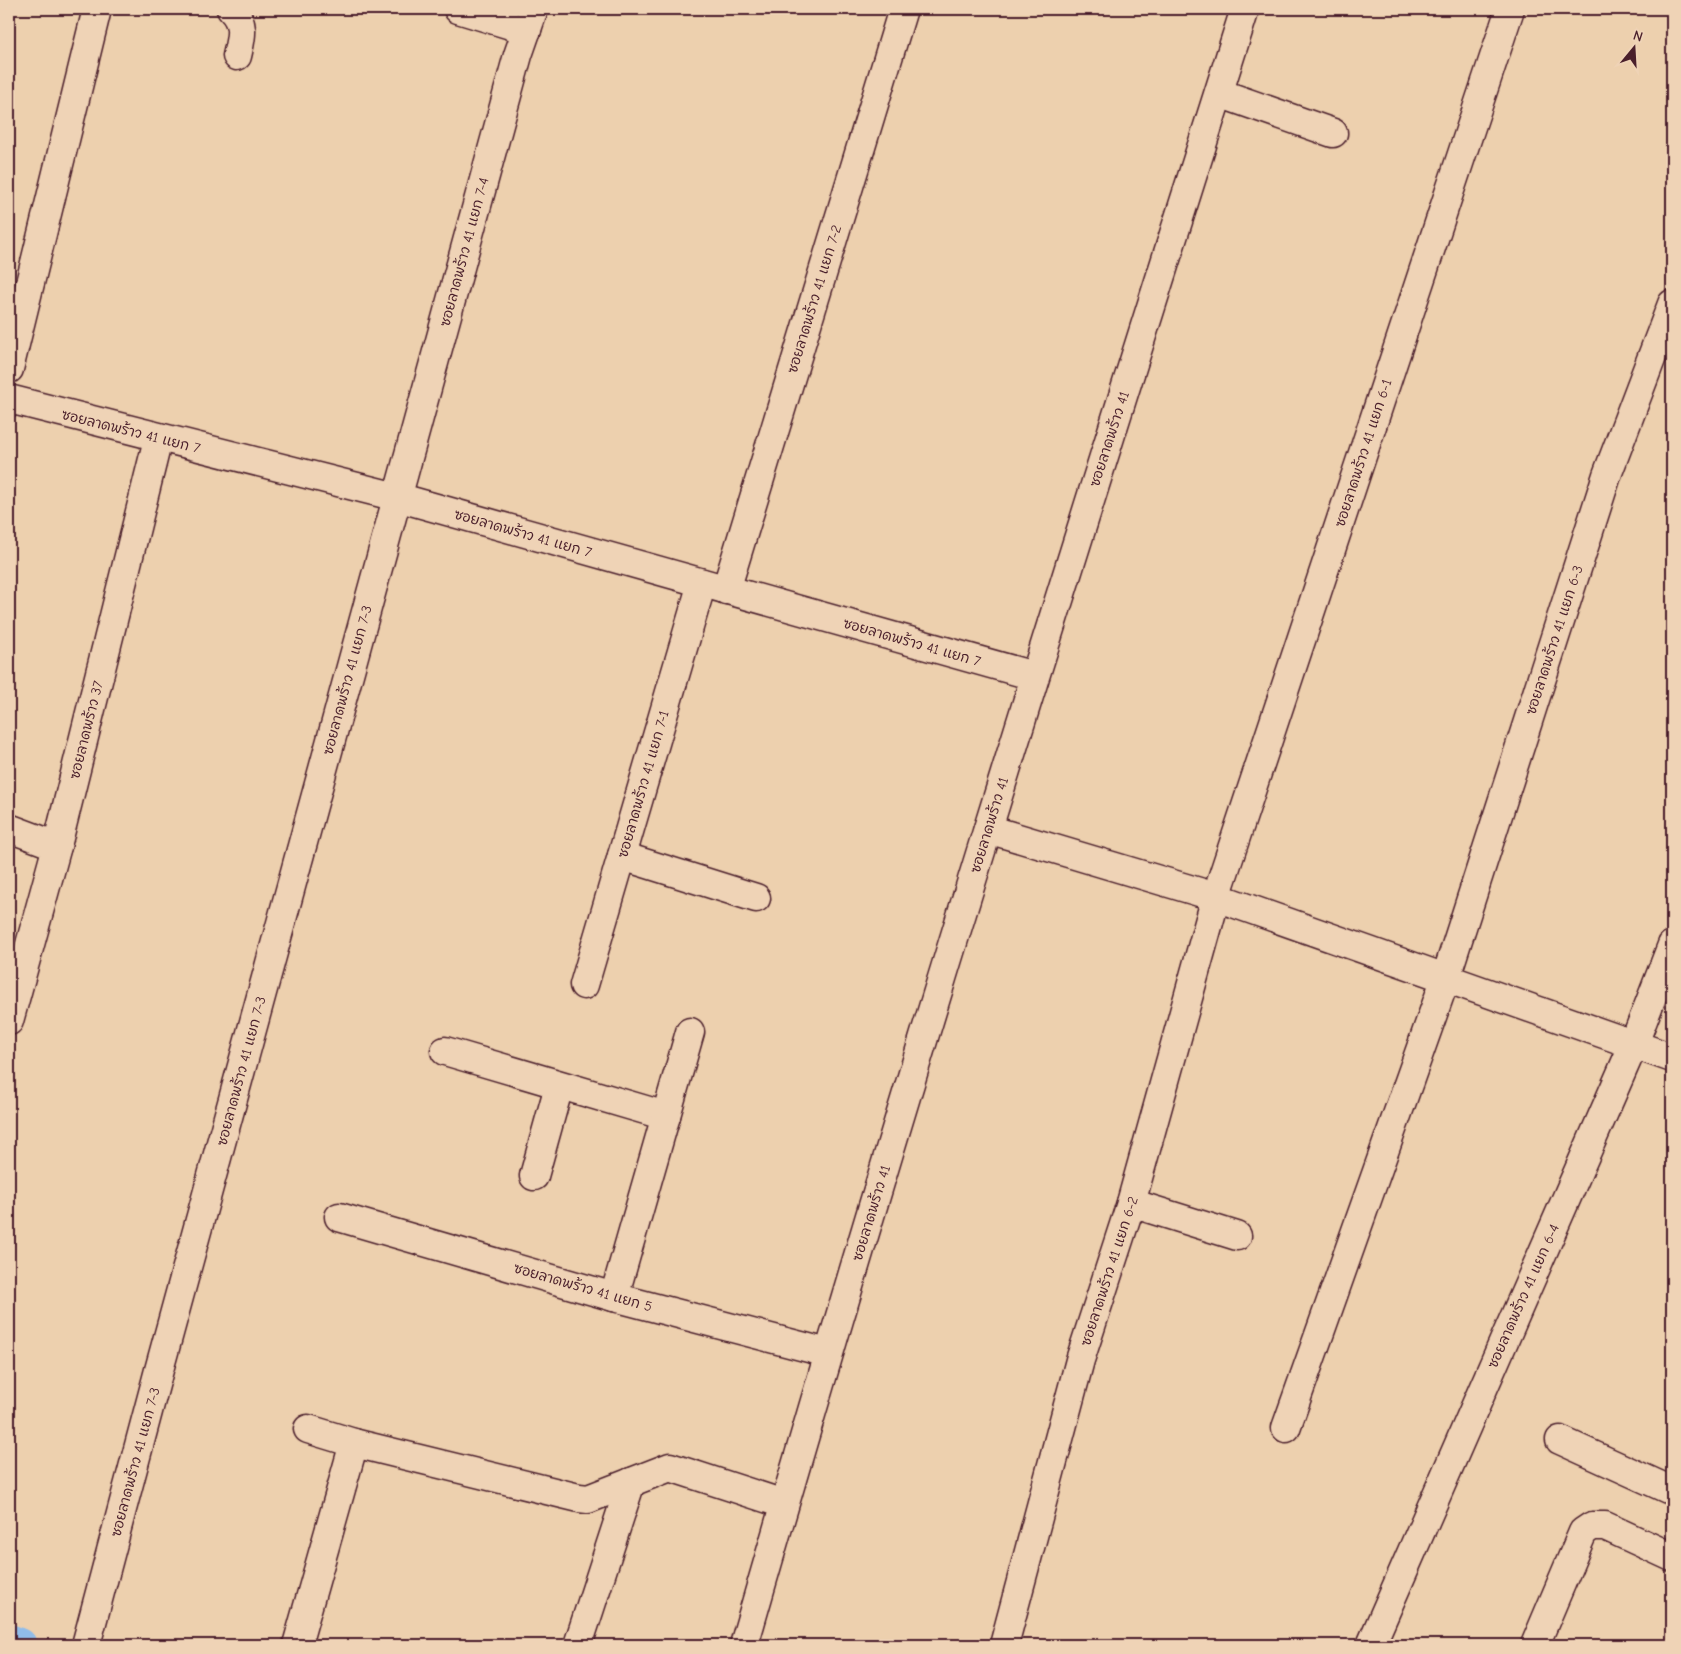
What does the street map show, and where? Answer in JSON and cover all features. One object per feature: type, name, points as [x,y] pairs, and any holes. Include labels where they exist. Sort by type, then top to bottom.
[{"type":"street","points":[[9,369],[17,297],[97,9]]},
{"type":"street","points":[[231,9],[236,14],[243,30],[237,56]]},
{"type":"street","points":[[458,9],[530,19]]},
{"type":"street","name":"ซอยลาดพร้าว 41 แยก 7-2","points":[[714,586],[903,9]]},
{"type":"street","name":"ซอยลาดพร้าว 41","points":[[744,1645],[828,1353],[1034,676],[1245,9]]},
{"type":"street","name":"ซอยลาดพร้าว 41 แยก 6-1","points":[[1216,897],[1510,9]]},
{"type":"street","name":"ซอยลาดพร้าว 41 แยก 7-4","points":[[397,497],[530,19]]},
{"type":"street","points":[[1218,93],[1333,133]]},
{"type":"street","name":"ซอยลาดพร้าว 41 แยก 6-3","points":[[1286,1428],[1445,980],[1607,475],[1672,304]]},
{"type":"street","name":"ซอยลาดพร้าว 41 แยก 7","points":[[9,399],[397,497],[1034,676]]},
{"type":"street","name":"ซอยลาดพร้าว 37","points":[[9,1021],[57,846],[158,438]]},
{"type":"street","name":"ซอยลาดพร้าว 41 แยก 7-3","points":[[86,1645],[397,497]]},
{"type":"street","name":"ซอยลาดพร้าว 41 แยก 7-1","points":[[584,985],[622,856],[714,586]]},
{"type":"street","points":[[9,828],[57,846]]},
{"type":"street","points":[[988,828],[1216,897],[1445,980],[1672,1058]]},
{"type":"street","points":[[622,856],[756,898]]},
{"type":"street","name":"ซอยลาดพร้าว 41 แยก 6-2","points":[[1004,1645],[1080,1360],[1132,1203],[1216,897]]},
{"type":"street","name":"ซอยลาดพร้าว 41 แยก 6-4","points":[[1371,1645],[1633,1046],[1672,945]]},
{"type":"street","points":[[614,1297],[690,1032]]},
{"type":"street","points":[[445,1051],[666,1116]]},
{"type":"street","points":[[534,1176],[559,1086]]},
{"type":"street","points":[[1132,1203],[1237,1236]]},
{"type":"street","name":"ซอยลาดพร้าว 41 แยก 5","points":[[339,1217],[614,1297],[828,1353]]},
{"type":"street","points":[[308,1429],[354,1443],[579,1498],[588,1499],[670,1466],[784,1504]]},
{"type":"street","points":[[1560,1440],[1672,1490]]},
{"type":"street","points":[[297,1645],[354,1443]]},
{"type":"street","points":[[578,1645],[631,1482]]},
{"type":"street","points":[[1535,1645],[1583,1532],[1592,1526],[1605,1526],[1672,1557]]},
{"type":"waterway","points":[[9,1641],[20,1645]]}]
